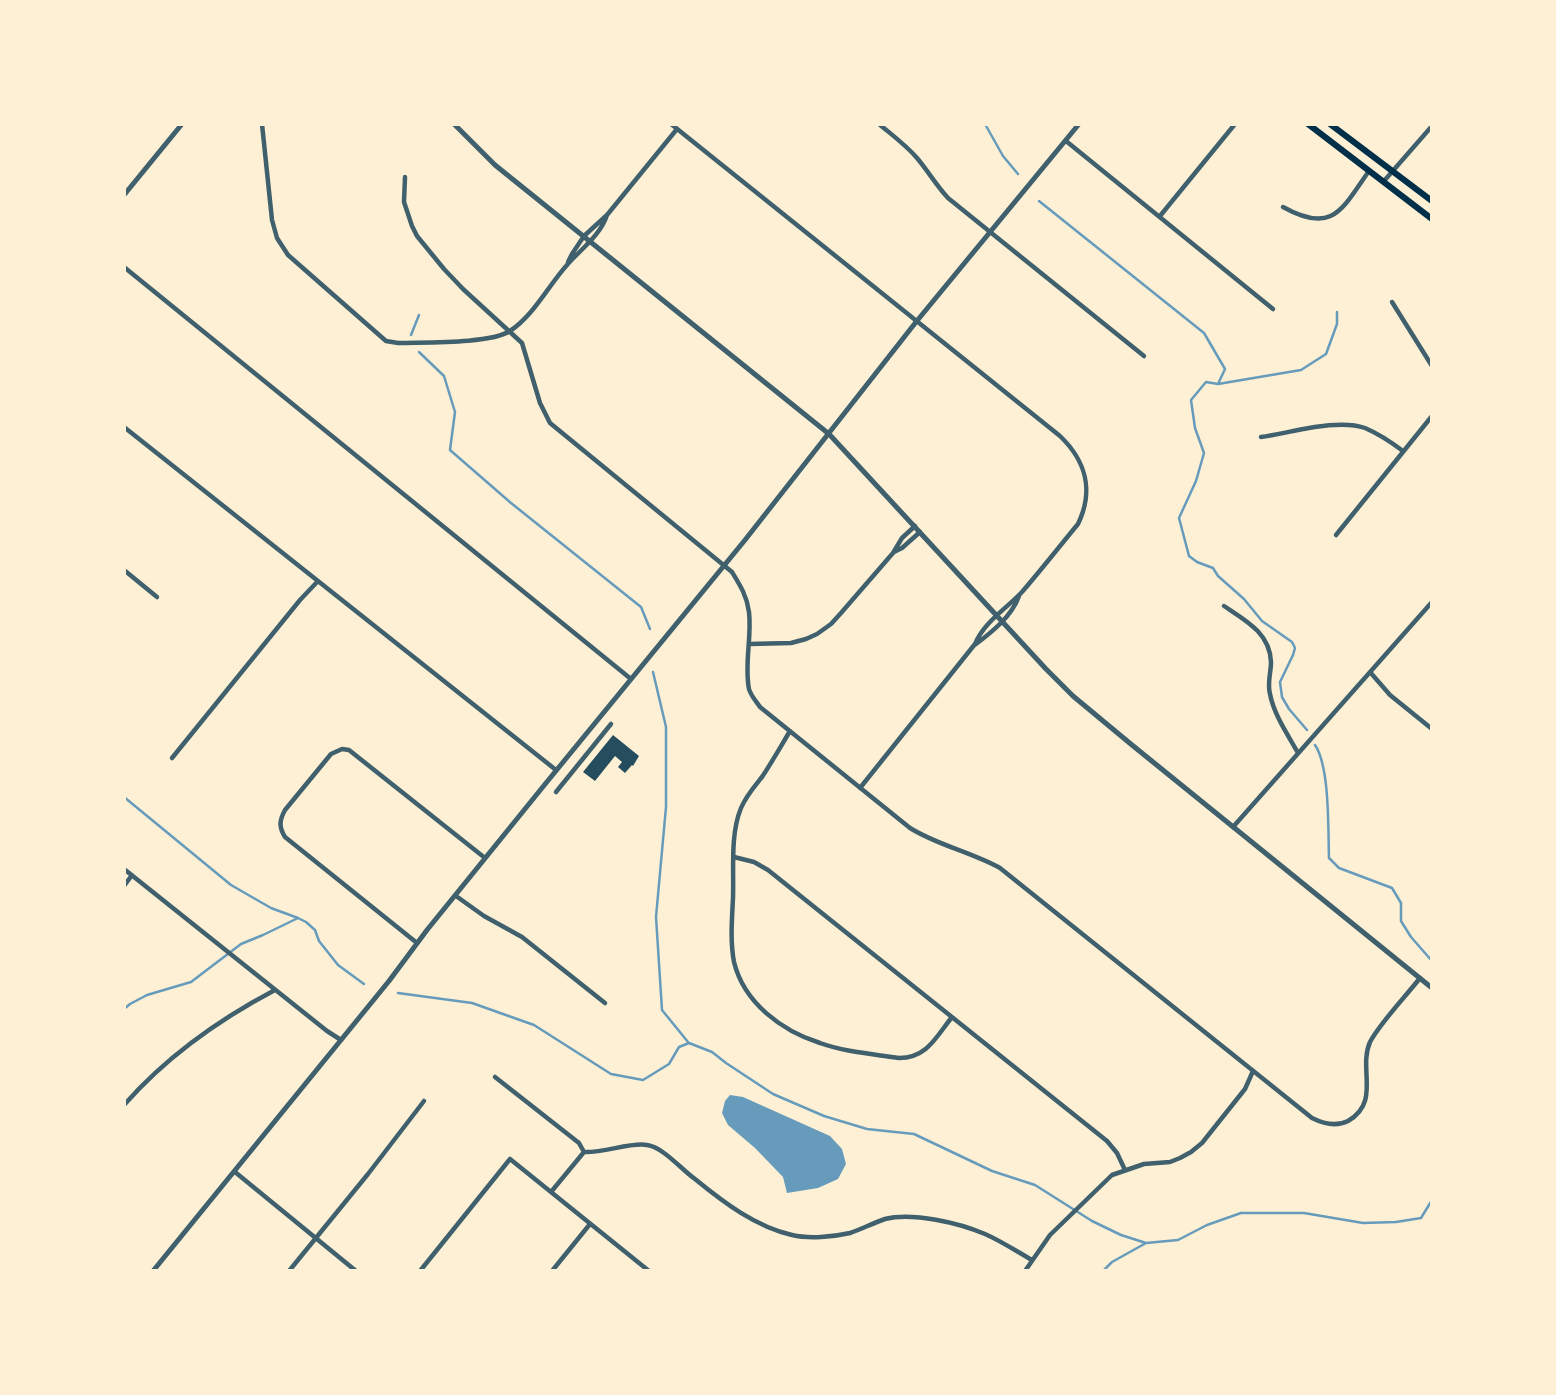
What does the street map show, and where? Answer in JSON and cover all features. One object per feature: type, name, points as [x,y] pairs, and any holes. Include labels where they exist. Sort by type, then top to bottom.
[{"type":"main road","points":[[1308,124],[1432,219]]},
{"type":"main road","points":[[1330,124],[1432,201]]},
{"type":"street","points":[[125,194],[182,124]]},
{"type":"street","points":[[262,124],[272,220],[281,245],[296,263],[386,341],[398,343],[488,339],[510,331],[526,316],[568,263],[591,242],[607,215]]},
{"type":"street","points":[[454,124],[495,165],[830,434],[1073,696],[1432,988]]},
{"type":"street","points":[[671,124],[1070,446],[1083,467],[1086,499],[1078,524],[1020,594],[981,633],[860,788]]},
{"type":"street","points":[[879,124],[905,145],[948,198],[1144,356]]},
{"type":"street","points":[[153,1271],[830,434],[916,322],[1079,124]]},
{"type":"street","points":[[1160,216],[1235,124]]},
{"type":"street","points":[[1384,181],[1432,127]]},
{"type":"street","points":[[568,263],[584,236],[607,215],[677,129]]},
{"type":"street","points":[[1066,141],[1273,309]]},
{"type":"street","points":[[1283,207],[1312,219],[1332,216],[1370,170]]},
{"type":"street","points":[[405,177],[404,202],[417,236],[463,289],[522,343],[540,403],[550,423],[732,572],[743,590],[750,615],[748,673],[752,697],[760,707],[860,788],[918,833],[1000,868],[1312,1118],[1323,1123],[1342,1124],[1358,1113],[1367,1095],[1366,1066],[1370,1042],[1420,978]]},
{"type":"street","points":[[124,267],[631,679]]},
{"type":"street","points":[[1392,302],[1432,366]]},
{"type":"street","points":[[1336,535],[1432,416]]},
{"type":"street","points":[[1261,437],[1335,425],[1351,425],[1381,436],[1403,451]]},
{"type":"street","points":[[124,427],[556,771]]},
{"type":"street","points":[[749,644],[791,643],[817,634],[831,624],[915,526]]},
{"type":"street","points":[[893,553],[920,531]]},
{"type":"street","points":[[124,570],[157,597]]},
{"type":"street","points":[[172,758],[318,581]]},
{"type":"street","points":[[975,644],[1002,621],[1020,594]]},
{"type":"street","points":[[1233,827],[1432,602]]},
{"type":"street","points":[[1224,606],[1265,638],[1271,663],[1270,696],[1298,754]]},
{"type":"street","points":[[1370,672],[1390,695],[1432,729]]},
{"type":"street","points":[[556,792],[611,724]]},
{"type":"street","points":[[790,731],[743,803],[738,817],[732,937],[735,964],[741,981],[763,1011],[801,1036],[828,1045],[899,1058],[908,1058],[924,1051],[952,1017]]},
{"type":"street","points":[[417,943],[285,837],[280,829],[280,819],[285,810],[331,754],[342,749],[349,750],[485,858]]},
{"type":"street","points":[[734,857],[754,862],[768,870],[1107,1141],[1117,1153],[1125,1170]]},
{"type":"street","points":[[124,869],[341,1040]]},
{"type":"street","points":[[124,886],[132,875]]},
{"type":"street","points":[[456,896],[484,916],[522,937],[605,1003]]},
{"type":"street","points":[[124,1105],[161,1067],[207,1030],[275,990]]},
{"type":"street","points":[[1025,1271],[1051,1235],[1112,1175],[1144,1164],[1170,1162],[1191,1152],[1202,1143],[1245,1089],[1253,1070]]},
{"type":"street","points":[[495,1077],[579,1143],[584,1152]]},
{"type":"street","points":[[289,1271],[424,1101]]},
{"type":"street","points":[[584,1152],[596,1153],[649,1145],[746,1215],[794,1236],[839,1235],[887,1219],[921,1218],[985,1234],[1032,1260]]},
{"type":"street","points":[[551,1192],[584,1152]]},
{"type":"street","points":[[420,1271],[510,1159],[649,1271]]},
{"type":"street","points":[[235,1172],[356,1271]]},
{"type":"street","points":[[552,1271],[590,1224]]},
{"type":"water","points":[[730,1095],[743,1097],[830,1136],[842,1149],[846,1164],[838,1179],[818,1188],[787,1193],[783,1177],[728,1125],[722,1113],[725,1101]]},
{"type":"building","points":[[613,735],[639,756],[625,773],[618,767],[622,762],[615,756],[595,781],[583,772]]},
{"type":"waterway","points":[[985,124],[1003,156],[1018,174]]},
{"type":"waterway","points":[[1039,201],[1204,333],[1225,369],[1218,384],[1206,382],[1191,400],[1195,428],[1204,453],[1196,481],[1179,518],[1189,556],[1213,568],[1262,621],[1292,642],[1295,648],[1293,655],[1280,682],[1282,697],[1307,730]]},
{"type":"waterway","points":[[1218,384],[1301,370],[1326,354],[1337,324],[1337,312]]},
{"type":"waterway","points":[[411,335],[419,315]]},
{"type":"waterway","points":[[419,352],[444,376],[455,412],[450,450],[511,503],[641,607],[650,629]]},
{"type":"waterway","points":[[653,672],[666,727],[666,807],[656,917],[662,1010],[688,1042]]},
{"type":"waterway","points":[[1315,745],[1326,783],[1329,858],[1339,868],[1392,888],[1401,903],[1401,921],[1432,961]]},
{"type":"waterway","points":[[124,797],[231,885],[271,908],[298,918]]},
{"type":"waterway","points":[[124,1009],[147,995],[191,982],[241,944],[298,918],[315,930],[319,941],[338,965],[364,984]]},
{"type":"waterway","points":[[398,993],[472,1003],[534,1025],[611,1074],[643,1080],[669,1064],[679,1047],[689,1043],[712,1052],[773,1094],[824,1116],[867,1129],[914,1134],[992,1171],[1035,1185],[1092,1221],[1146,1243],[1178,1240],[1207,1225],[1241,1213],[1304,1213],[1363,1223],[1396,1222],[1421,1218],[1432,1200]]},
{"type":"waterway","points":[[1103,1271],[1112,1262],[1146,1243]]}]
